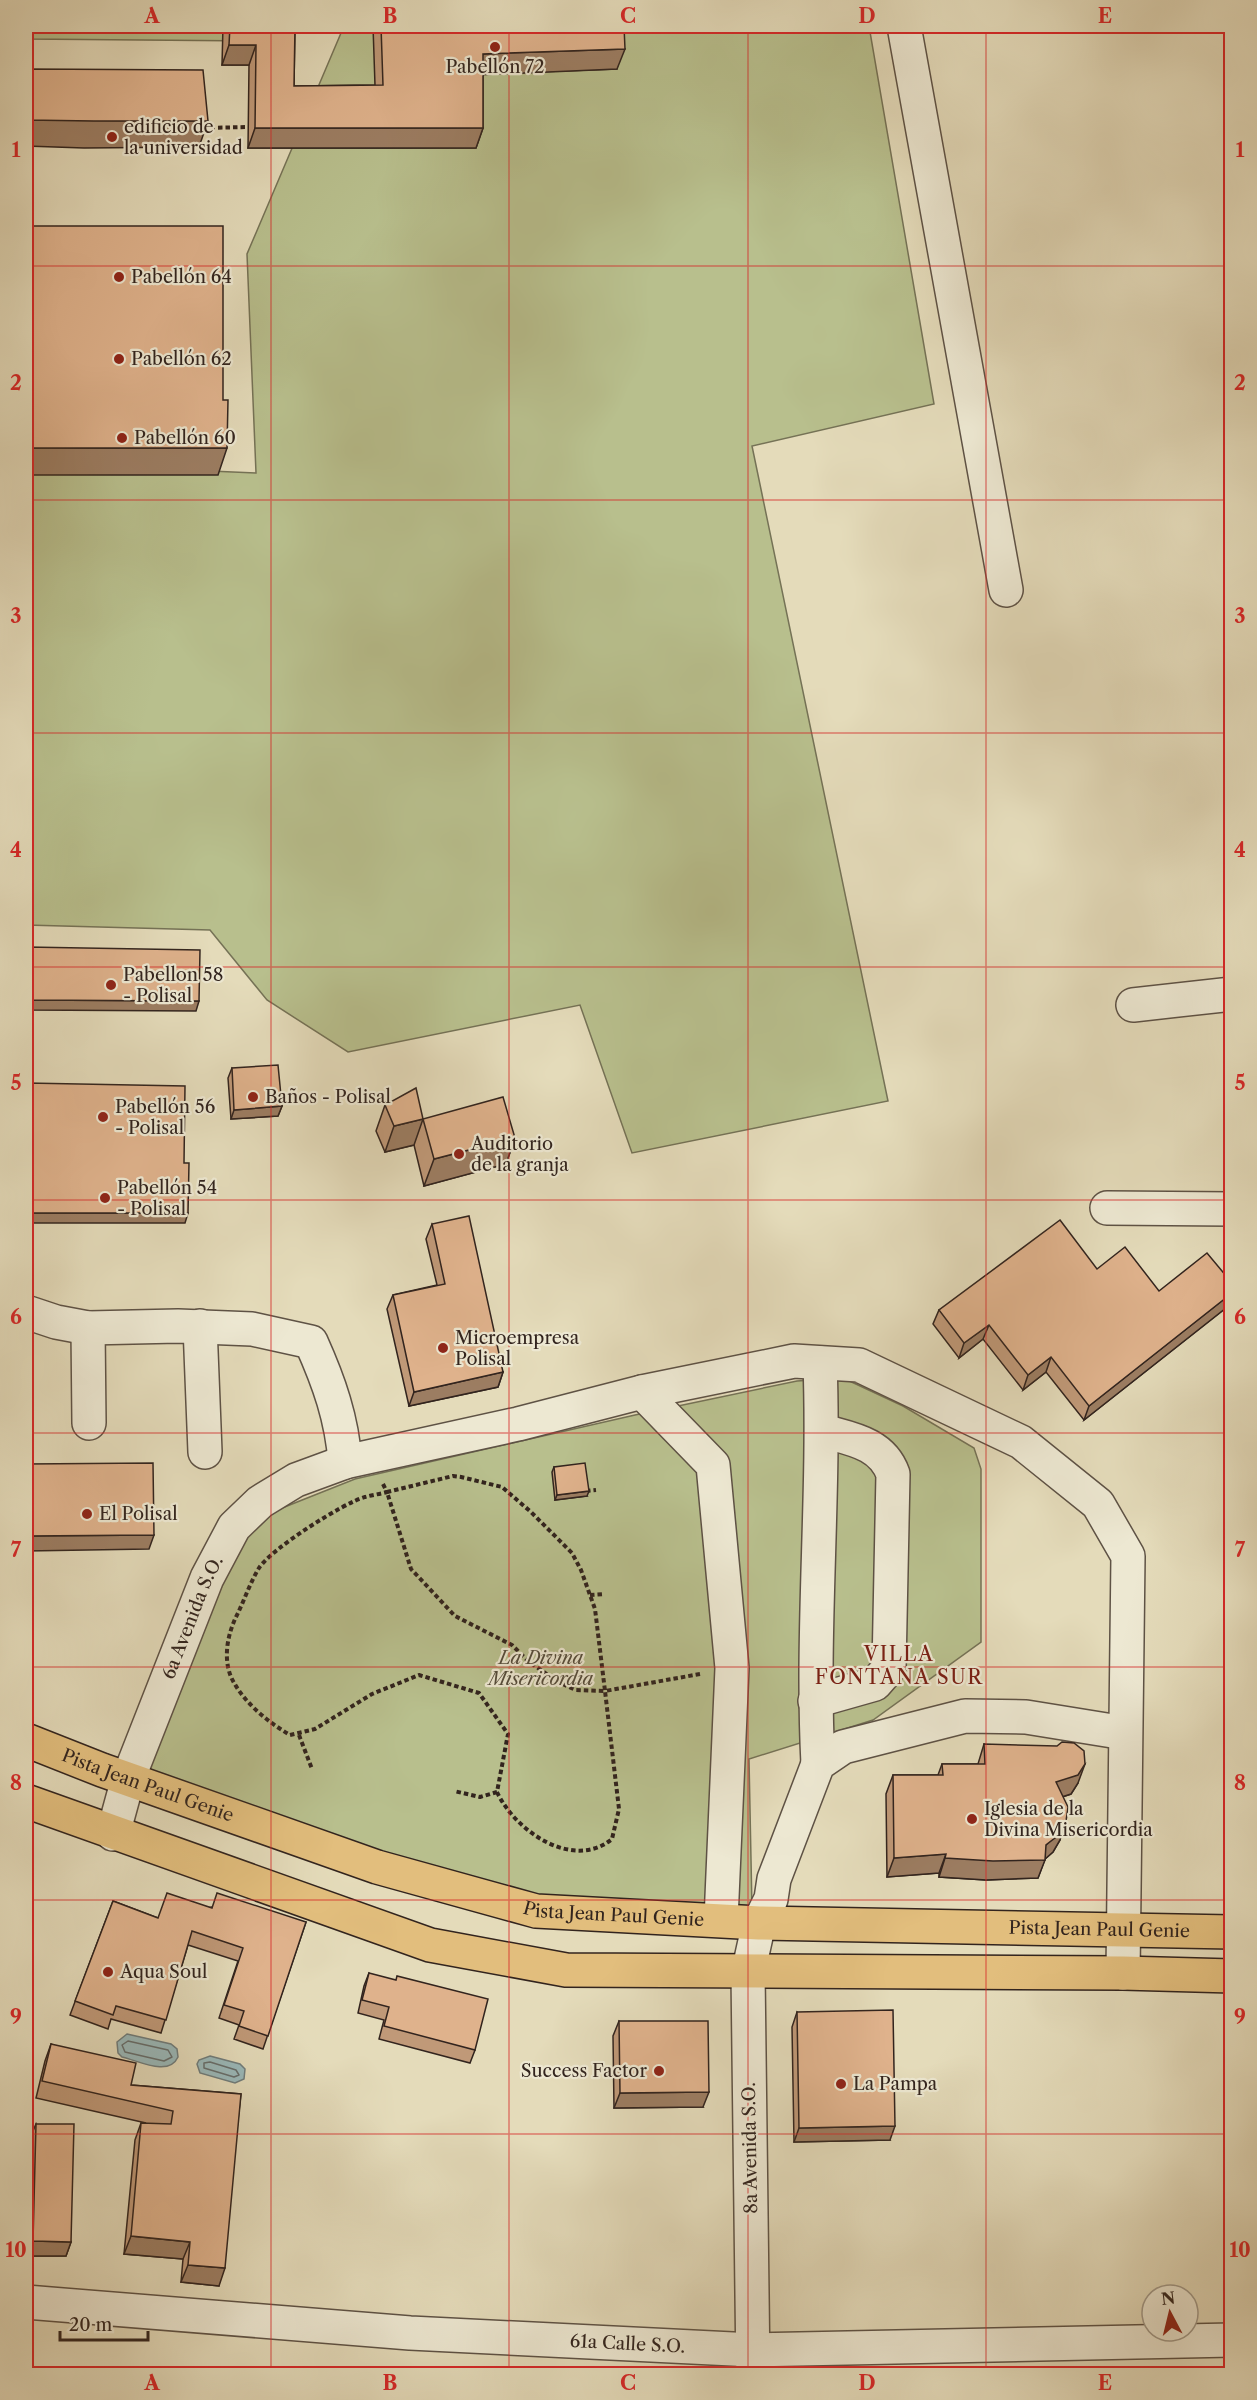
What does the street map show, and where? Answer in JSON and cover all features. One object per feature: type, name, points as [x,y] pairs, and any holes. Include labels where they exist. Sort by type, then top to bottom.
[{"type":"main road","name":"Pista Jean Paul Genie","points":[[26,1740],[128,1779],[376,1867],[536,1911],[759,1923],[1232,1932]]},
{"type":"main road","points":[[26,1801],[113,1834],[430,1945],[566,1970],[748,1973],[1123,1973],[1232,1976]]},
{"type":"street","points":[[904,26],[1006,590]]},
{"type":"street","points":[[1133,1005],[1232,994]]},
{"type":"street","points":[[1107,1208],[1232,1209]]},
{"type":"street","points":[[26,1312],[56,1322],[88,1328],[200,1326],[252,1329],[311,1342],[329,1383],[343,1433],[345,1462]]},
{"type":"street","points":[[200,1326],[205,1452]]},
{"type":"street","points":[[88,1328],[89,1423]]},
{"type":"street","name":"6a Avenida S.O.","points":[[113,1834],[128,1779],[207,1578],[234,1527],[260,1502],[296,1480],[345,1462],[518,1424],[642,1392],[794,1361],[859,1365],[1021,1442],[1098,1504],[1128,1556],[1123,1973]]},
{"type":"street","points":[[818,1764],[815,1701],[823,1431],[820,1363]]},
{"type":"street","points":[[642,1392],[713,1465],[732,1668],[721,1920]]},
{"type":"street","points":[[815,1701],[875,1684],[890,1668],[893,1474],[883,1455],[866,1443],[823,1431]]},
{"type":"street","points":[[818,1764],[843,1747],[965,1716],[1026,1717],[1125,1733]]},
{"type":"street","name":"8a Avenida S.O.","points":[[753,2362],[748,1973],[759,1923],[771,1899],[774,1879],[818,1764]]},
{"type":"street","name":"61a Calle S.O.","points":[[26,2302],[753,2362],[1232,2340]]},
{"type":"path","points":[[197,128],[248,127]]},
{"type":"path","points":[[453,1476],[502,1487],[572,1553],[595,1609],[619,1809],[612,1839],[591,1850],[578,1851],[542,1841],[514,1817],[497,1792],[509,1741],[506,1727],[479,1693],[419,1675],[372,1694],[315,1729],[298,1735],[290,1735],[247,1701],[231,1677],[226,1649],[234,1621],[260,1566],[277,1550],[334,1512],[363,1497],[387,1492],[453,1476]]},
{"type":"path","points":[[586,1491],[596,1490]]},
{"type":"path","points":[[387,1492],[411,1569],[455,1616],[512,1645],[528,1661],[558,1682],[576,1690],[605,1691],[732,1668]]},
{"type":"path","points":[[590,1595],[604,1594]]},
{"type":"path","points":[[298,1735],[312,1769]]},
{"type":"path","points":[[454,1791],[480,1797],[497,1792]]},
{"type":"green space","points":[[26,26],[297,26],[269,41],[26,39]]},
{"type":"green space","points":[[344,26],[869,26],[934,404],[752,446],[888,1101],[632,1153],[580,1005],[348,1052],[267,1000],[210,930],[26,925],[26,463],[256,473],[247,254]]},
{"type":"green space","name":"La Divina Misericordia","points":[[843,1378],[903,1406],[974,1448],[981,1469],[981,1642],[873,1720],[749,1759],[752,1909],[539,1902],[419,1870],[147,1773],[241,1538],[267,1514],[355,1479],[635,1415],[797,1381]]},
{"type":"water","points":[[127,2034],[171,2044],[177,2049],[178,2057],[174,2063],[161,2067],[122,2057],[118,2053],[117,2042]]},
{"type":"water","points":[[210,2056],[240,2064],[245,2069],[244,2079],[235,2083],[200,2073],[197,2064],[199,2060]]},
{"type":"building","points":[[230,26],[295,26],[294,86],[383,85],[381,26],[624,26],[625,49],[483,54],[483,128],[255,128],[256,45],[229,45]]},
{"type":"building","points":[[26,69],[203,70],[208,121],[26,120]]},
{"type":"building","points":[[26,226],[223,226],[223,400],[228,400],[227,448],[26,448]]},
{"type":"building","name":"Pabellon 58 - Polisal","points":[[26,947],[200,950],[199,1001],[26,1000]]},
{"type":"building","name":"Baños - Polisal","points":[[278,1065],[282,1106],[234,1110],[232,1068]]},
{"type":"building","points":[[26,1083],[185,1086],[184,1163],[189,1163],[188,1213],[26,1213]]},
{"type":"building","points":[[416,1088],[423,1119],[394,1126],[385,1105]]},
{"type":"building","points":[[503,1097],[515,1138],[434,1159],[423,1119]]},
{"type":"building","name":"Microempresa Polisal","points":[[469,1216],[503,1372],[414,1392],[393,1295],[445,1284],[432,1224]]},
{"type":"building","points":[[1060,1220],[1097,1269],[1125,1247],[1159,1291],[1207,1253],[1232,1283],[1232,1293],[1089,1406],[1051,1357],[1028,1375],[989,1325],[964,1343],[939,1310]]},
{"type":"building","name":"El Polisal","points":[[153,1463],[154,1535],[26,1536],[26,1464]]},
{"type":"building","points":[[585,1463],[589,1491],[557,1495],[554,1467]]},
{"type":"building","name":"Iglesia de la Divina Misericordia","points":[[1062,1742],[1074,1743],[1084,1751],[1085,1764],[1078,1775],[1056,1782],[1068,1807],[1066,1821],[1060,1834],[1046,1845],[1045,1860],[993,1861],[945,1858],[946,1854],[894,1858],[893,1775],[943,1775],[942,1764],[985,1764],[984,1744],[1057,1746]]},
{"type":"building","points":[[167,1893],[212,1908],[217,1893],[306,1922],[268,2036],[239,2026],[244,2011],[224,2005],[243,1948],[192,1931],[166,2020],[116,2006],[113,2015],[75,2001],[113,1901],[158,1918]]},
{"type":"building","points":[[369,1973],[396,1980],[397,1976],[488,1999],[475,2050],[384,2026],[389,2007],[362,2000]]},
{"type":"building","name":"La Pampa","points":[[893,2010],[895,2126],[799,2128],[797,2012]]},
{"type":"building","name":"Success Factor","points":[[619,2021],[708,2021],[709,2092],[620,2093]]},
{"type":"building","points":[[51,2044],[136,2063],[131,2085],[241,2094],[225,2268],[188,2265],[190,2242],[131,2236],[141,2123],[171,2124],[173,2111],[42,2081]]},
{"type":"building","points":[[36,2124],[74,2124],[71,2242],[33,2241]]},
{"type":"place","name":"Pabellón 72","points":[[495,47]]},
{"type":"place","name":"edificio de la universidad","points":[[112,137]]},
{"type":"place","name":"Pabellón 64","points":[[119,277]]},
{"type":"place","name":"Pabellón 62","points":[[119,359]]},
{"type":"place","name":"Pabellón 60","points":[[122,438]]},
{"type":"place","name":"Pabellon 58 - Polisal","points":[[111,985]]},
{"type":"place","name":"Baños - Polisal","points":[[253,1097]]},
{"type":"place","name":"Pabellón 56 - Polisal","points":[[103,1117]]},
{"type":"place","name":"Auditorio de la granja","points":[[459,1154]]},
{"type":"place","name":"Pabellón 54 - Polisal","points":[[105,1198]]},
{"type":"place","name":"Microempresa Polisal","points":[[443,1348]]},
{"type":"place","name":"El Polisal","points":[[87,1514]]},
{"type":"place","name":"Iglesia de la Divina Misericordia","points":[[972,1819]]},
{"type":"place","name":"Aqua Soul","points":[[108,1972]]},
{"type":"place","name":"Success Factor","points":[[659,2071]]},
{"type":"place","name":"La Pampa","points":[[841,2084]]},
{"type":"district","name":"VILLA FONTANA SUR","points":[[899,1666]]}]
